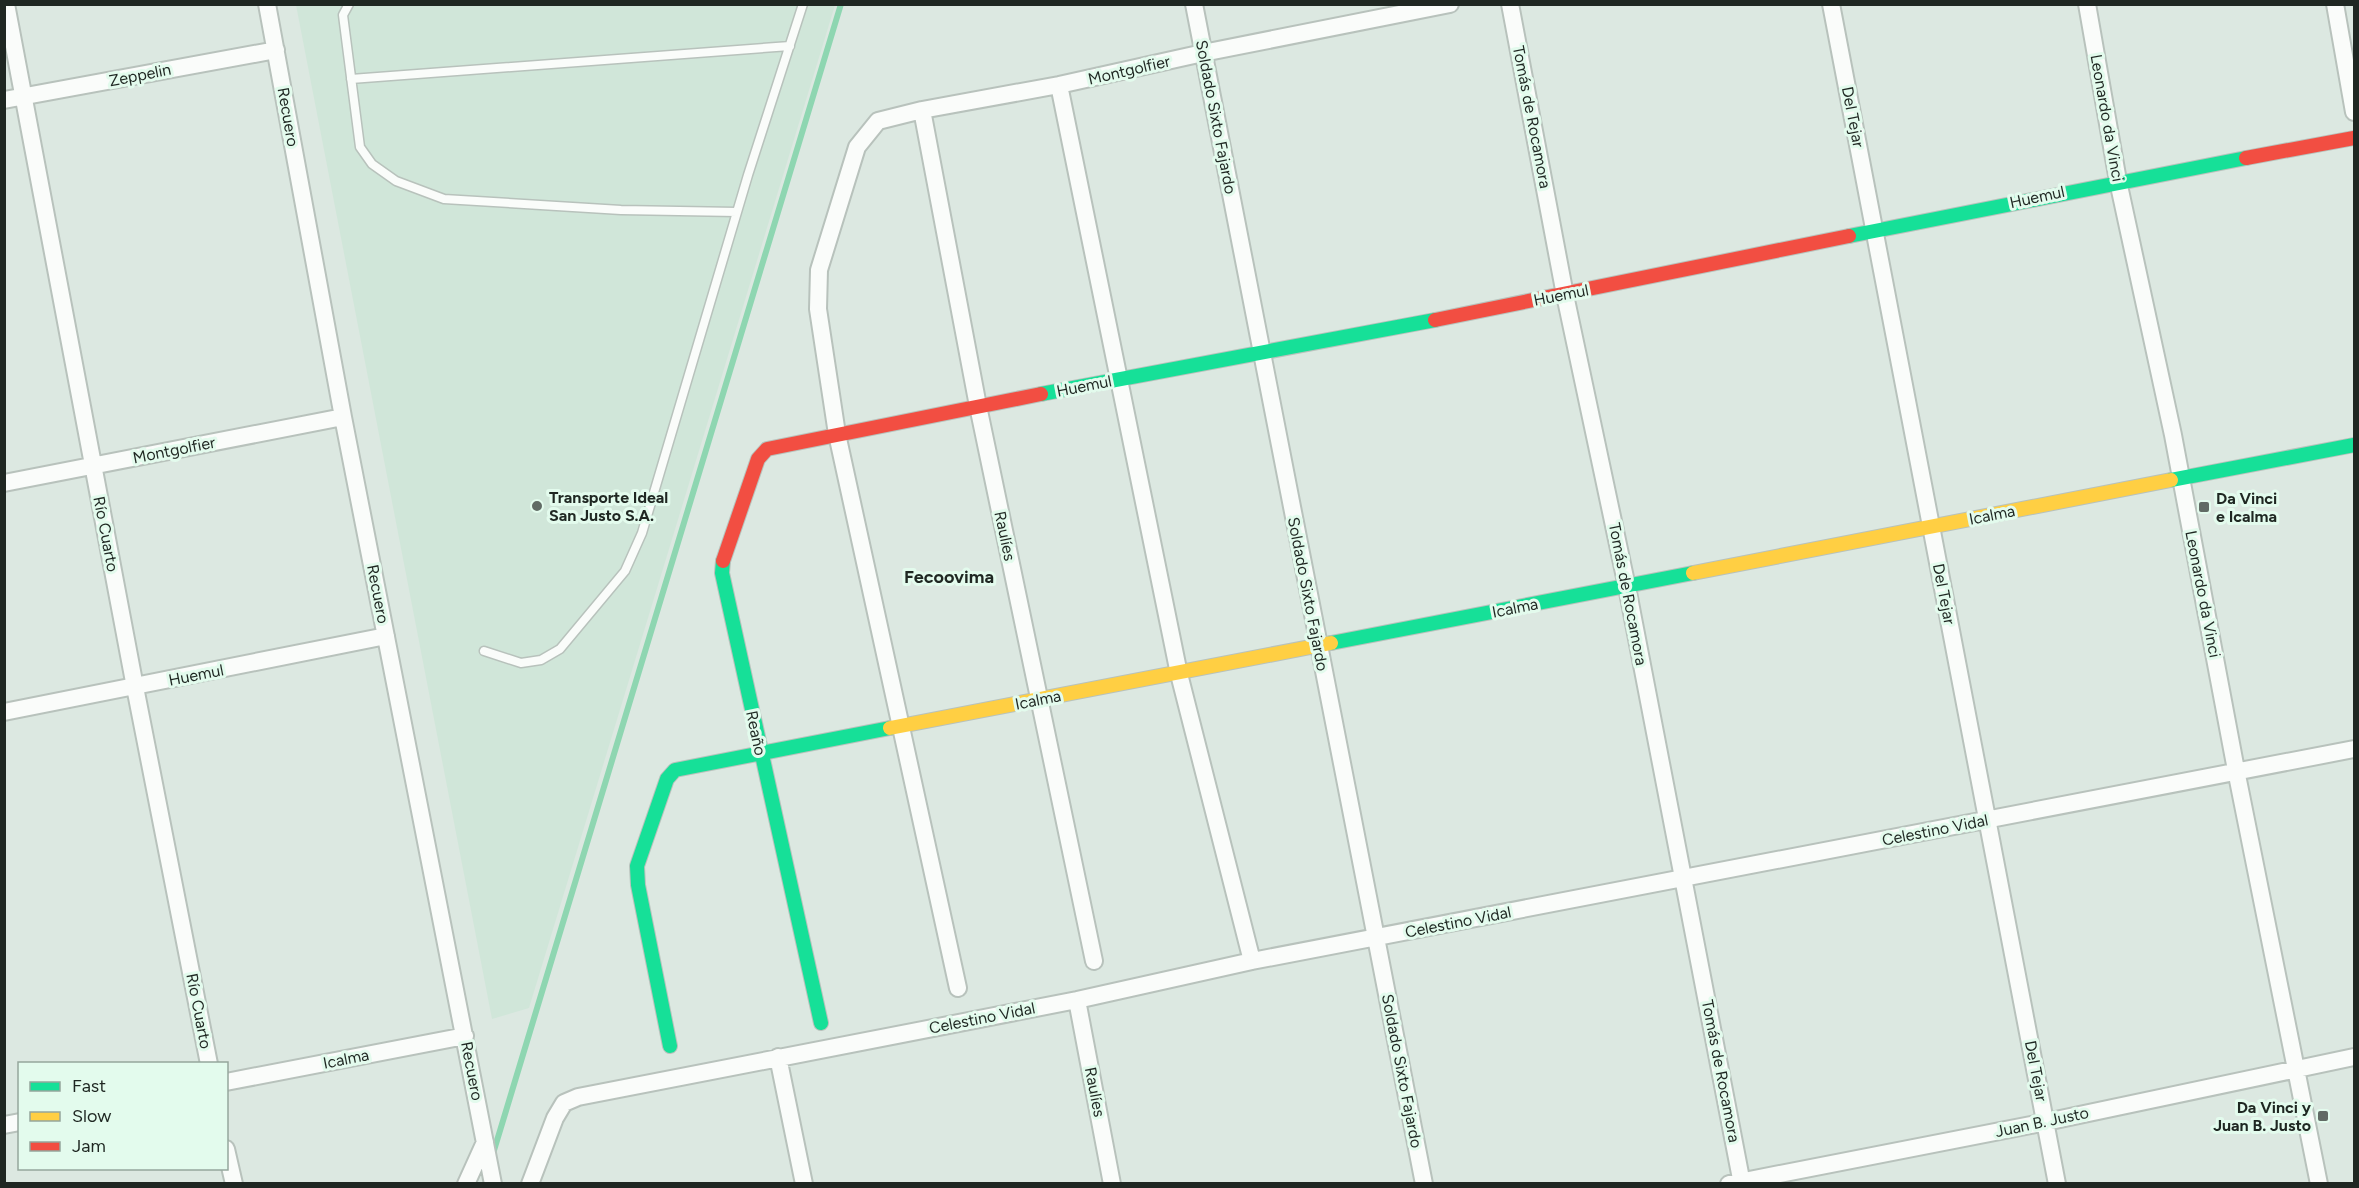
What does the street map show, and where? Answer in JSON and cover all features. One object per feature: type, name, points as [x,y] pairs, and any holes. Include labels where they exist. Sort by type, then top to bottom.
[{"type":"street","name":"Río Cuarto","points":[[6,4],[92,465],[209,1062]]},
{"type":"street","name":"Recuero","points":[[267,4],[343,417],[493,1184]]},
{"type":"street","name":"Soldado Sixto Fajardo","points":[[1194,4],[1263,352],[1317,646],[1424,1184]]},
{"type":"street","name":"Montgolfier","points":[[837,434],[818,309],[819,270],[857,147],[878,121],[922,110],[1059,85],[1203,53],[1450,4]]},
{"type":"street","name":"Tomás de Rocamora","points":[[1510,4],[1565,295],[1627,587],[1738,1183]]},
{"type":"street","name":"Del Tejar","points":[[1831,4],[2057,1184]]},
{"type":"street","name":"Leonardo da Vinci","points":[[2087,4],[2118,180],[2181,479],[2236,770],[2319,1184]]},
{"type":"street","points":[[2335,4],[2355,112]]},
{"type":"street","name":"Zeppelin","points":[[4,100],[276,50]]},
{"type":"street","points":[[1059,85],[1179,674],[1252,961]]},
{"type":"street","name":"Raulíes","points":[[922,110],[978,406],[1094,961]]},
{"type":"street","name":"Huemul","points":[[767,449],[978,406],[1565,295],[2118,180],[2355,138]]},
{"type":"street","name":"Montgolfier","points":[[4,483],[343,417]]},
{"type":"street","points":[[837,434],[958,988]]},
{"type":"street","name":"Icalma","points":[[670,1046],[638,885],[637,866],[667,779],[675,770],[2355,445]]},
{"type":"street","name":"Reaño","points":[[767,449],[758,459],[754,469],[724,554],[722,573],[760,755],[821,1023]]},
{"type":"street","name":"Huemul","points":[[4,712],[387,636]]},
{"type":"street","name":"Celestino Vidal","points":[[531,1184],[555,1118],[564,1103],[578,1096],[1077,1000],[1252,961],[2236,770],[2355,749]]},
{"type":"street","name":"Raulíes","points":[[1077,1000],[1112,1184]]},
{"type":"street","name":"Icalma","points":[[228,1082],[465,1036]]},
{"type":"street","points":[[778,1057],[804,1184]]},
{"type":"street","name":"Juan B. Justo","points":[[1738,1183],[2046,1122],[2296,1067],[2355,1057]]},
{"type":"street","points":[[466,1184],[485,1143]]},
{"type":"street","points":[[228,1158],[234,1184]]},
{"type":"lane","points":[[349,4],[343,15],[360,147],[372,164],[396,181],[444,199],[621,210],[737,212]]},
{"type":"lane","points":[[484,651],[521,663],[541,660],[560,650],[625,571],[642,533],[737,212],[803,4]]},
{"type":"lane","points":[[351,79],[790,46]]},
{"type":"shaded area","name":"Transporte Ideal San Justo S.A.","points":[[296,5],[835,5],[529,1008],[492,1019]]},
{"type":"waterway","points":[[492,1157],[841,4]]},
{"type":"traffic: fast","points":[[1849,236],[2246,158]]},
{"type":"traffic: fast","points":[[1041,394],[1435,320]]},
{"type":"traffic: fast","points":[[2171,480],[2354,445]]},
{"type":"traffic: fast","points":[[723,561],[722,573],[821,1023]]},
{"type":"traffic: fast","points":[[1331,643],[1693,573]]},
{"type":"traffic: fast","points":[[670,1046],[638,885],[637,866],[667,779],[675,770],[890,728]]},
{"type":"traffic: slow","points":[[1693,573],[2171,480]]},
{"type":"traffic: slow","points":[[890,728],[1331,643]]},
{"type":"traffic: jam","points":[[2246,158],[2354,138]]},
{"type":"traffic: jam","points":[[1435,320],[1849,236]]},
{"type":"traffic: jam","points":[[723,561],[758,459],[767,449],[1041,394]]},
{"type":"place","name":"Transporte Ideal San Justo S.A.","points":[[537,506]]},
{"type":"place","name":"Da Vinci e Icalma","points":[[2204,507]]},
{"type":"place","name":"Da Vinci y Juan B. Justo","points":[[2323,1116]]},
{"type":"district","name":"Fecoovima","points":[[949,577]]}]
